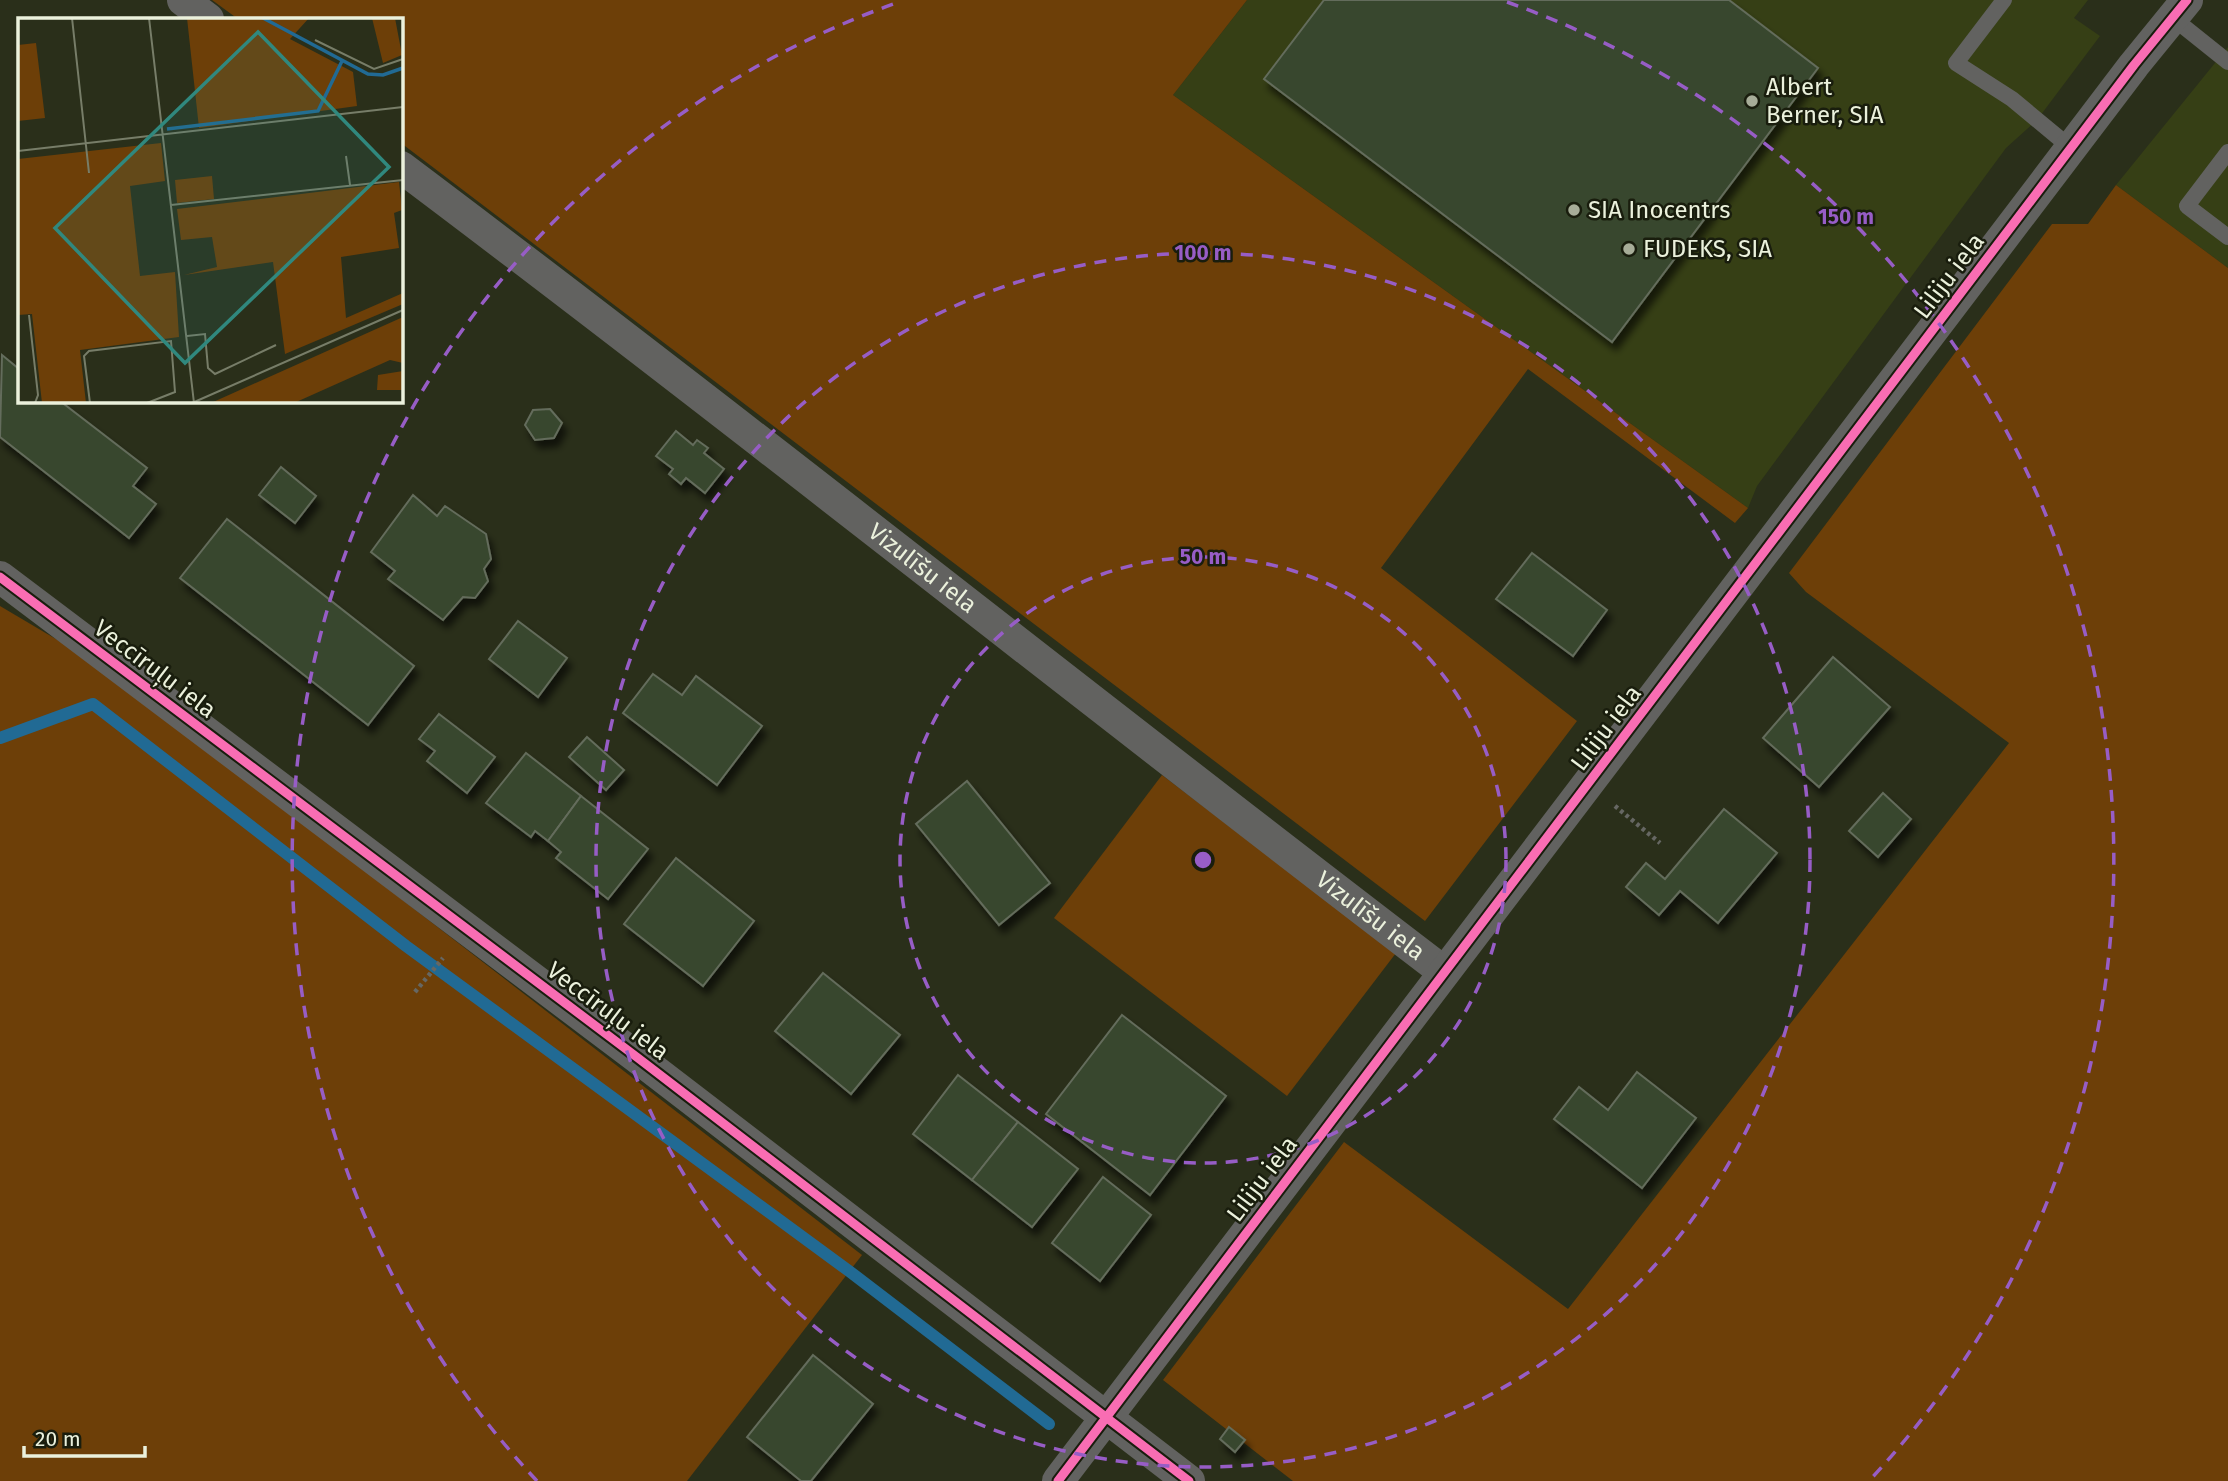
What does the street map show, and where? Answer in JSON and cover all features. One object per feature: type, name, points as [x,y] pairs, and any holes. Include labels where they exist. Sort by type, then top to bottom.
[{"type":"street","points":[[183,0],[207,18]]},
{"type":"street","name":"Liliju iela","points":[[1058,1481],[2071,148],[2180,9]]},
{"type":"street","name":"Vizulīšu iela","points":[[402,168],[710,401],[1006,635],[1444,972]]},
{"type":"street","name":"Veccīruļu iela","points":[[0,577],[616,1042],[1189,1481]]},
{"type":"lane","points":[[2004,0],[1956,64],[2012,99],[2071,148]]},
{"type":"lane","points":[[2180,9],[2228,62]]},
{"type":"lane","points":[[2228,152],[2187,206],[2228,237]]},
{"type":"path","points":[[1588,783],[1660,843]]},
{"type":"path","points":[[415,992],[450,949]]},
{"type":"shaded area","points":[[212,0],[1247,0],[1173,95],[1748,508],[1735,523],[1528,369],[1381,568],[1577,721],[1425,921],[402,144],[402,18],[237,18]]},
{"type":"shaded area","points":[[1247,0],[2088,0],[2074,18],[2100,36],[2037,120],[2006,148],[1757,486],[1748,508],[1173,95]]},
{"type":"shaded area","points":[[2228,47],[2228,268],[2116,185]]},
{"type":"shaded area","points":[[2116,185],[2228,268],[2228,1481],[1293,1481],[1163,1380],[1344,1142],[1568,1309],[2009,743],[1806,592],[1789,573],[2052,224],[2088,224]]},
{"type":"shaded area","points":[[0,606],[93,661],[862,1255],[687,1481],[0,1481]]},
{"type":"shaded area","points":[[1162,775],[1396,953],[1287,1096],[1054,918]]},
{"type":"building","name":"SIA Inocentrs","points":[[1324,0],[1729,0],[1818,68],[1612,342],[1264,79]]},
{"type":"building","points":[[2,355],[18,368],[18,402],[61,402],[147,468],[133,486],[156,504],[129,538],[0,437]]},
{"type":"building","points":[[550,409],[562,423],[554,438],[535,440],[525,425],[533,410]]},
{"type":"building","points":[[676,431],[693,445],[697,440],[708,448],[704,453],[724,469],[705,493],[686,478],[681,484],[669,474],[673,469],[656,456]]},
{"type":"building","points":[[281,467],[316,496],[295,523],[259,495]]},
{"type":"building","points":[[413,495],[437,516],[445,506],[486,534],[491,559],[484,569],[488,581],[475,598],[463,597],[443,620],[388,579],[395,571],[371,552]]},
{"type":"building","points":[[227,519],[414,666],[368,725],[180,578]]},
{"type":"building","points":[[1532,553],[1607,610],[1573,656],[1496,599]]},
{"type":"building","points":[[518,621],[567,658],[538,697],[489,659]]},
{"type":"building","points":[[1833,657],[1890,707],[1819,787],[1763,738]]},
{"type":"building","points":[[653,674],[682,695],[696,676],[762,726],[717,785],[623,713]]},
{"type":"building","points":[[439,714],[495,757],[467,793],[427,761],[435,751],[419,739]]},
{"type":"building","points":[[587,737],[624,770],[606,790],[569,757]]},
{"type":"building","points":[[526,753],[581,796],[548,841],[535,831],[531,837],[486,803]]},
{"type":"building","points":[[967,781],[1050,883],[999,925],[916,824]]},
{"type":"building","points":[[1883,793],[1911,819],[1878,857],[1849,831]]},
{"type":"building","points":[[581,796],[648,849],[608,899],[556,858],[561,852],[548,841]]},
{"type":"building","points":[[1724,809],[1777,853],[1718,923],[1680,891],[1659,915],[1626,887],[1646,863],[1665,879]]},
{"type":"building","points":[[676,858],[754,921],[703,986],[624,924]]},
{"type":"building","points":[[823,973],[900,1035],[851,1094],[775,1031]]},
{"type":"building","points":[[1122,1015],[1226,1096],[1150,1195],[1046,1114]]},
{"type":"building","points":[[1637,1072],[1696,1118],[1642,1188],[1554,1119],[1579,1087],[1608,1110]]},
{"type":"building","points":[[958,1075],[1018,1122],[972,1180],[913,1134]]},
{"type":"building","points":[[1018,1122],[1078,1169],[1032,1227],[972,1180]]},
{"type":"building","points":[[1103,1177],[1151,1215],[1100,1281],[1052,1243]]},
{"type":"building","points":[[813,1355],[873,1404],[811,1481],[801,1481],[747,1437]]},
{"type":"building","points":[[1229,1427],[1245,1440],[1235,1452],[1220,1439]]},
{"type":"waterway","points":[[0,738],[93,704],[406,946],[849,1271],[1049,1424]]},
{"type":"cycle path","points":[[1058,1481],[2134,65],[2187,0]]},
{"type":"cycle path","points":[[0,577],[638,1058],[1189,1481]]},
{"type":"place","name":"Albert Berner, SIA","points":[[1752,101]]},
{"type":"place","name":"SIA Inocentrs","points":[[1574,210]]},
{"type":"place","name":"FUDEKS, SIA","points":[[1629,249]]}]
